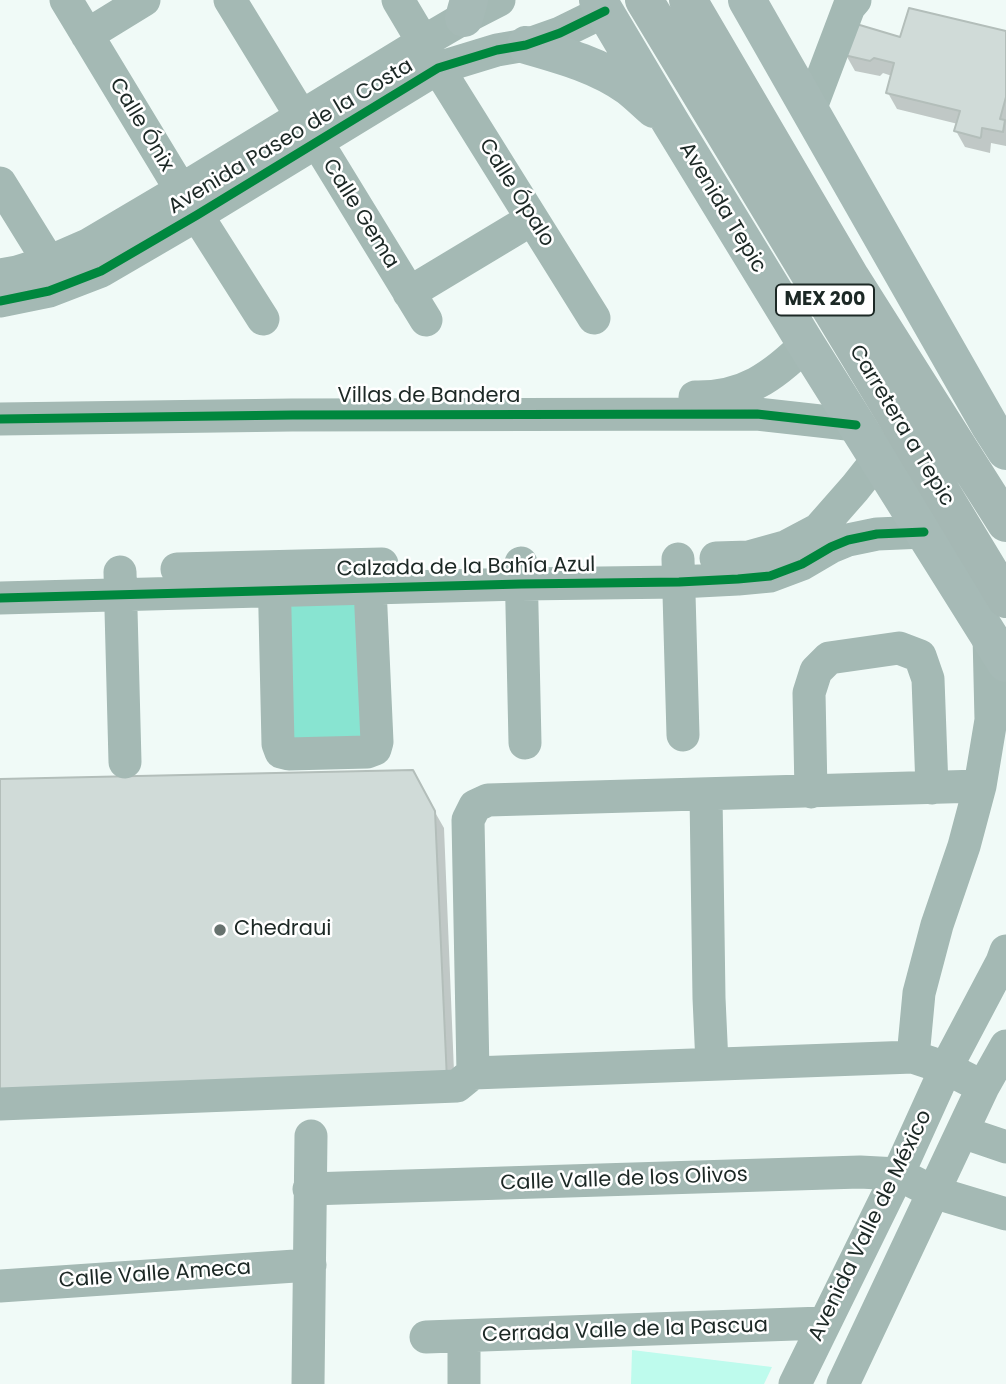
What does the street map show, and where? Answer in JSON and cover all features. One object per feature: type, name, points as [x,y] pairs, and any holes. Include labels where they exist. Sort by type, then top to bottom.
[{"type":"highway","name":"Carretera a Tepic","points":[[644,0],[1006,600]]},
{"type":"highway","name":"Carretera a Tepic","points":[[688,0],[851,278],[1006,523]]},
{"type":"main road","points":[[747,0],[1006,451]]},
{"type":"main road","name":"Avenida Tepic","points":[[610,4],[671,123],[856,425],[1002,656]]},
{"type":"main road","points":[[526,45],[598,69],[628,87],[671,123]]},
{"type":"street","name":"Calle Ónix","points":[[66,0],[263,319]]},
{"type":"street","points":[[88,35],[144,0]]},
{"type":"street","name":"Calle Gema","points":[[230,0],[417,306],[532,219]]},
{"type":"street","name":"Calle Ópalo","points":[[398,0],[594,318]]},
{"type":"street","name":"Avenida Paseo de la Costa","points":[[0,301],[49,291],[101,271],[189,203],[430,55],[467,9],[499,0]]},
{"type":"street","points":[[810,110],[849,7],[855,0]]},
{"type":"street","name":"Avenida Paseo de la Costa","points":[[430,55],[526,45],[560,33],[610,4]]},
{"type":"street","points":[[0,183],[49,262]]},
{"type":"street","name":"Avenida Paseo de la Costa","points":[[0,275],[49,262],[189,203]]},
{"type":"street","name":"Villas de Bandera","points":[[754,401],[770,376],[806,344]]},
{"type":"street","name":"Villas de Bandera","points":[[0,419],[292,405],[729,395],[856,425]]},
{"type":"street","name":"Villas de Bandera","points":[[0,396],[292,405]]},
{"type":"street","name":"Calzada de la Bahía Azul","points":[[825,538],[855,488],[878,460]]},
{"type":"street","name":"Calzada de la Bahía Azul","points":[[0,576],[120,583],[521,572],[679,571],[825,538],[848,540],[877,534],[924,532]]},
{"type":"street","points":[[679,571],[683,735]]},
{"type":"street","points":[[521,572],[525,743]]},
{"type":"street","name":"Calzada de la Bahía Azul","points":[[274,578],[370,587],[521,572]]},
{"type":"street","points":[[274,578],[278,744],[281,752],[289,754],[367,752],[375,749],[377,742],[370,587]]},
{"type":"street","points":[[120,583],[125,762]]},
{"type":"street","name":"Calzada de la Bahía Azul","points":[[0,598],[120,583]]},
{"type":"street","points":[[811,792],[810,692],[816,671],[829,659],[899,648],[920,656],[928,678],[932,788]]},
{"type":"street","points":[[914,1056],[919,993],[980,786],[1002,656]]},
{"type":"street","points":[[473,1073],[468,820],[475,806],[488,800],[980,786]]},
{"type":"street","points":[[706,795],[712,1064]]},
{"type":"street","name":"Avenida Valle de México","points":[[795,1384],[898,1174],[946,1068],[1006,951]]},
{"type":"street","name":"Avenida Valle de México","points":[[843,1384],[983,1087],[1006,1046]]},
{"type":"street","points":[[0,1104],[457,1086],[473,1073],[914,1056],[946,1068],[983,1087]]},
{"type":"street","points":[[962,1132],[1006,1147]]},
{"type":"street","points":[[308,1384],[311,1136]]},
{"type":"street","name":"Calle Valle de los Olivos","points":[[309,1189],[860,1172],[898,1174],[933,1192],[1006,1214]]},
{"type":"street","name":"Calle Valle Ameca","points":[[0,1286],[310,1265]]},
{"type":"street","name":"Cerrada Valle de la Pascua","points":[[426,1337],[823,1323]]},
{"type":"street","points":[[464,1336],[464,1384]]},
{"type":"shaded area","points":[[360,603],[366,740],[287,742],[282,606]]},
{"type":"shaded area","points":[[632,1350],[772,1367],[764,1384],[631,1384]]},
{"type":"building","points":[[909,8],[1006,31],[1006,97],[1000,119],[1005,120],[1003,132],[982,128],[980,138],[954,131],[960,111],[886,93],[894,63],[844,55],[853,23],[900,37]]},
{"type":"building","name":"Chedraui","points":[[413,770],[435,811],[447,1080],[0,1097],[0,779]]},
{"type":"cycle path","points":[[0,301],[49,291],[101,271],[438,68],[497,50],[526,45],[560,33],[605,11]]},
{"type":"cycle path","points":[[0,419],[757,414],[856,425]]},
{"type":"cycle path","points":[[0,598],[738,579],[770,576],[802,564],[848,540],[877,534],[924,532]]},
{"type":"place","name":"Chedraui","points":[[220,930]]}]
